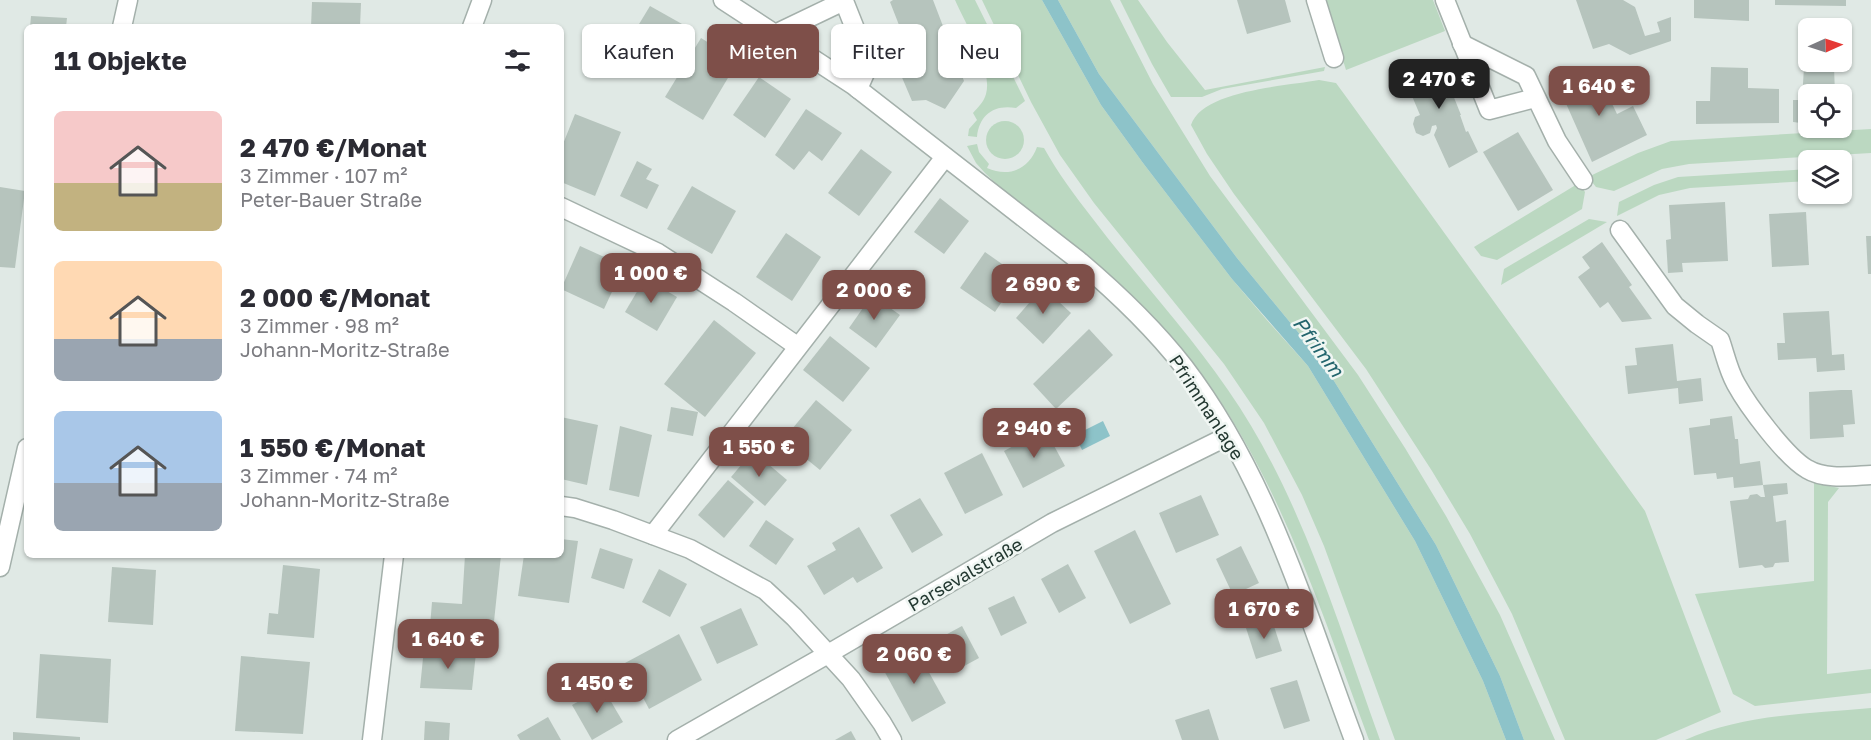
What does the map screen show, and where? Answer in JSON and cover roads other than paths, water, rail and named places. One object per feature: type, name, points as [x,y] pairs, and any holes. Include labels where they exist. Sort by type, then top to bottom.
[{"type":"street","points":[[123,24],[129,0]]},
{"type":"street","points":[[473,24],[482,0]]},
{"type":"street","name":"Pfrimmanlage","points":[[723,0],[760,24]]},
{"type":"street","points":[[1316,0],[1334,58]]},
{"type":"street","points":[[1445,0],[1489,110],[1535,98]]},
{"type":"street","points":[[796,24],[844,1],[869,64],[858,89]]},
{"type":"street","points":[[1462,44],[1526,76],[1557,141],[1583,180]]},
{"type":"street","name":"Pfrimmanlage","points":[[819,63],[858,89],[1078,260],[1134,310],[1184,367],[1202,392],[1244,462],[1283,546],[1351,739]]},
{"type":"street","points":[[653,535],[945,157]]},
{"type":"street","points":[[564,208],[658,253],[797,346]]},
{"type":"street","points":[[1620,230],[1675,306],[1720,340],[1736,384],[1781,446],[1794,459],[1808,470],[1824,476],[1871,476]]},
{"type":"street","name":"Parsevalstraße","points":[[677,740],[1052,523],[1228,436]]},
{"type":"street","points":[[0,567],[24,461]]},
{"type":"street","points":[[564,506],[613,520],[690,549],[765,590],[794,617],[851,678],[892,740]]},
{"type":"street","points":[[372,740],[394,558]]},
{"type":"water","points":[[1042,0],[1058,0],[1099,74],[1237,258],[1321,360],[1436,545],[1500,676],[1524,740],[1506,740],[1483,681],[1415,541],[1308,366],[1232,279],[1143,163],[1101,105]]},
{"type":"water","points":[[1103,421],[1110,436],[1082,450],[1075,435]]},
{"type":"water label","name":"Pfrimm","points":[[1319,346]]}]
